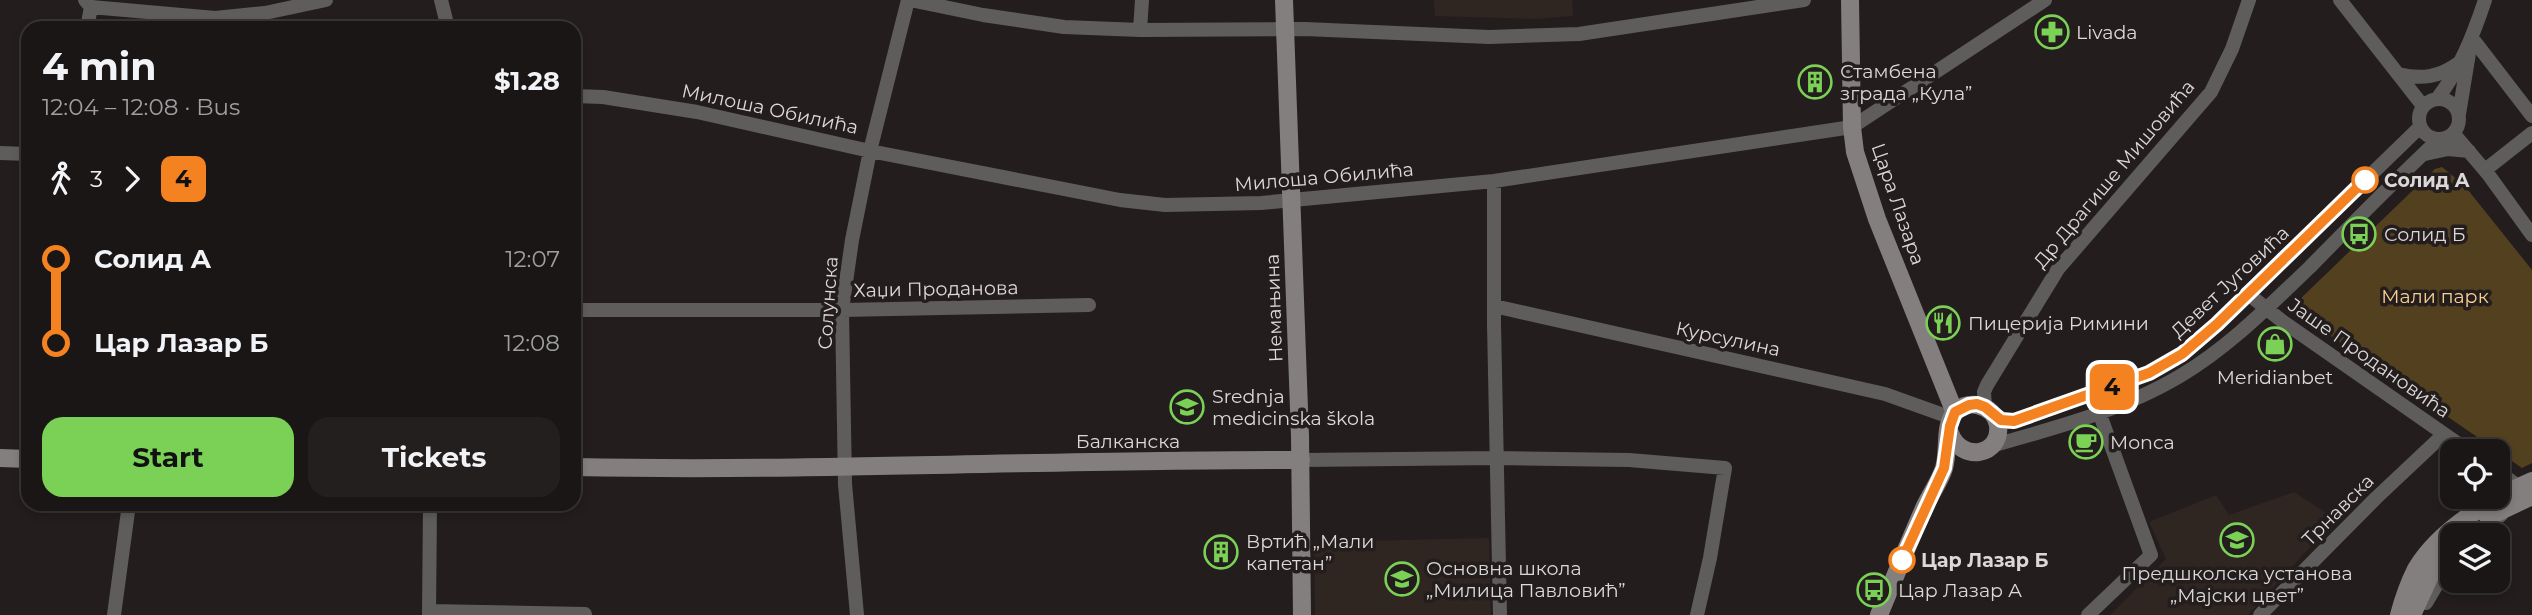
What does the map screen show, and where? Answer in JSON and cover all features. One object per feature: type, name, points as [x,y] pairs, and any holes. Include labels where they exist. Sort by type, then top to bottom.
[{"type":"street","points":[[88,4],[215,18],[265,13],[326,0]]},
{"type":"street","points":[[441,0],[446,21]]},
{"type":"street","points":[[909,0],[1064,27],[1140,30],[1285,29],[1489,37],[1579,34],[1804,0]]},
{"type":"street","name":"Солунска","points":[[857,615],[845,467],[842,310],[852,240],[870,151],[909,0]]},
{"type":"street","points":[[1140,30],[1142,0]]},
{"type":"street","name":"Немањина","points":[[1284,0],[1301,460],[1302,615]]},
{"type":"street","name":"Цара Лазара","points":[[1850,0],[1852,127],[1855,152],[1952,421]]},
{"type":"street","name":"Милоша Обилића","points":[[581,96],[697,111],[870,151],[1120,200],[1165,205],[1217,205],[1494,181],[1852,127],[2045,0]]},
{"type":"street","name":"Др Драгише Мишовића","points":[[1990,412],[1984,392],[2058,269],[2211,92],[2232,49],[2249,0]]},
{"type":"street","points":[[2340,0],[2423,106]]},
{"type":"street","points":[[2472,38],[2437,99],[2423,106],[2419,116],[2420,127],[2427,136],[2438,140],[2454,134],[2459,124],[2472,38],[2484,0]]},
{"type":"street","points":[[2472,38],[2532,116]]},
{"type":"street","points":[[2398,74],[2413,78],[2437,75],[2461,61]]},
{"type":"street","points":[[2437,99],[2453,104],[2459,114]]},
{"type":"street","name":"Девет Југовића","points":[[1990,412],[2008,422],[2025,418],[2149,373],[2182,354],[2420,127]]},
{"type":"street","points":[[2485,170],[2532,133]]},
{"type":"street","points":[[2454,134],[2485,170],[2532,235]]},
{"type":"street","name":"Девет Југовића","points":[[1991,446],[2027,438],[2098,412],[2161,387],[2186,372],[2221,348],[2266,309],[2438,140]]},
{"type":"street","points":[[2421,156],[2441,150],[2469,151]]},
{"type":"street","points":[[0,153],[21,154]]},
{"type":"street","points":[[1494,181],[1500,615]]},
{"type":"street","name":"Јаше Продановића","points":[[2248,293],[2266,309],[2451,439]]},
{"type":"street","name":"Хаџи Проданова","points":[[581,310],[1089,306]]},
{"type":"street","name":"Курсулина","points":[[1494,306],[1885,394],[1952,421]]},
{"type":"street","points":[[1879,615],[1925,505],[1944,468],[1952,421],[1969,405],[1990,412],[1998,432],[1991,446],[1982,452],[1962,456],[1944,468]]},
{"type":"street","points":[[2089,615],[2151,555],[2098,412]]},
{"type":"street","points":[[1952,421],[1957,447],[1971,453]]},
{"type":"street","name":"Трнавска","points":[[2260,615],[2444,434]]},
{"type":"street","points":[[0,458],[21,459]]},
{"type":"street","name":"Балканска","points":[[581,467],[845,467],[1021,462],[1496,458],[1629,460],[1724,468],[1710,558],[1697,615]]},
{"type":"street","points":[[2510,478],[2529,489]]},
{"type":"street","points":[[2480,523],[2529,489]]},
{"type":"street","points":[[2399,615],[2417,568],[2443,537],[2488,503],[2529,489]]},
{"type":"street","points":[[2490,523],[2500,515],[2532,503]]},
{"type":"street","points":[[114,615],[128,511]]},
{"type":"street","points":[[430,511],[429,613],[585,614]]},
{"type":"street","points":[[2412,615],[2434,567],[2440,560]]},
{"type":"street","points":[[2421,615],[2440,577]]},
{"type":"shaded area","points":[[1434,0],[1572,0],[1573,16],[1535,19],[1435,16]]},
{"type":"shaded area","name":"Предшколска установа „Мајски цвет”","points":[[2294,492],[2336,519],[2248,615],[2110,615],[2166,559],[2149,522],[2216,495],[2229,515]]},
{"type":"shaded area","name":"Основна школа „Милица Павловић”","points":[[1489,538],[1491,615],[1315,615],[1314,542]]},
{"type":"green space","name":"Мали парк","points":[[2442,167],[2464,185],[2532,270],[2532,463],[2522,468],[2510,460],[2510,439],[2480,439],[2296,312],[2297,302],[2435,169]]},
{"type":"bus line","name":"4","points":[[1902,560],[1944,468],[1952,418],[1961,407],[1977,404],[2001,420],[2014,421],[2107,389],[2160,367],[2182,354],[2217,324],[2365,180]]},
{"type":"place","name":"Livada","points":[[2052,32]]},
{"type":"place","name":"Стамбена зграда „Кула”","points":[[1815,82]]},
{"type":"place","name":"Солид А","points":[[2365,180]]},
{"type":"place","name":"Солид Б","points":[[2359,234]]},
{"type":"place","name":"Пицерија Римини","points":[[1943,323]]},
{"type":"place","name":"Meridianbet","points":[[2275,344]]},
{"type":"place","name":"Srednja medicinska škola","points":[[1187,407]]},
{"type":"place","name":"Monca","points":[[2086,442]]},
{"type":"place","name":"Предшколска установа „Мајски цвет”","points":[[2237,540]]},
{"type":"place","name":"Вртић „Мали капетан”","points":[[1221,552]]},
{"type":"place","name":"Цар Лазар Б","points":[[1902,560]]},
{"type":"place","name":"Основна школа „Милица Павловић”","points":[[1402,579]]},
{"type":"place","name":"Цар Лазар А","points":[[1874,590]]}]
